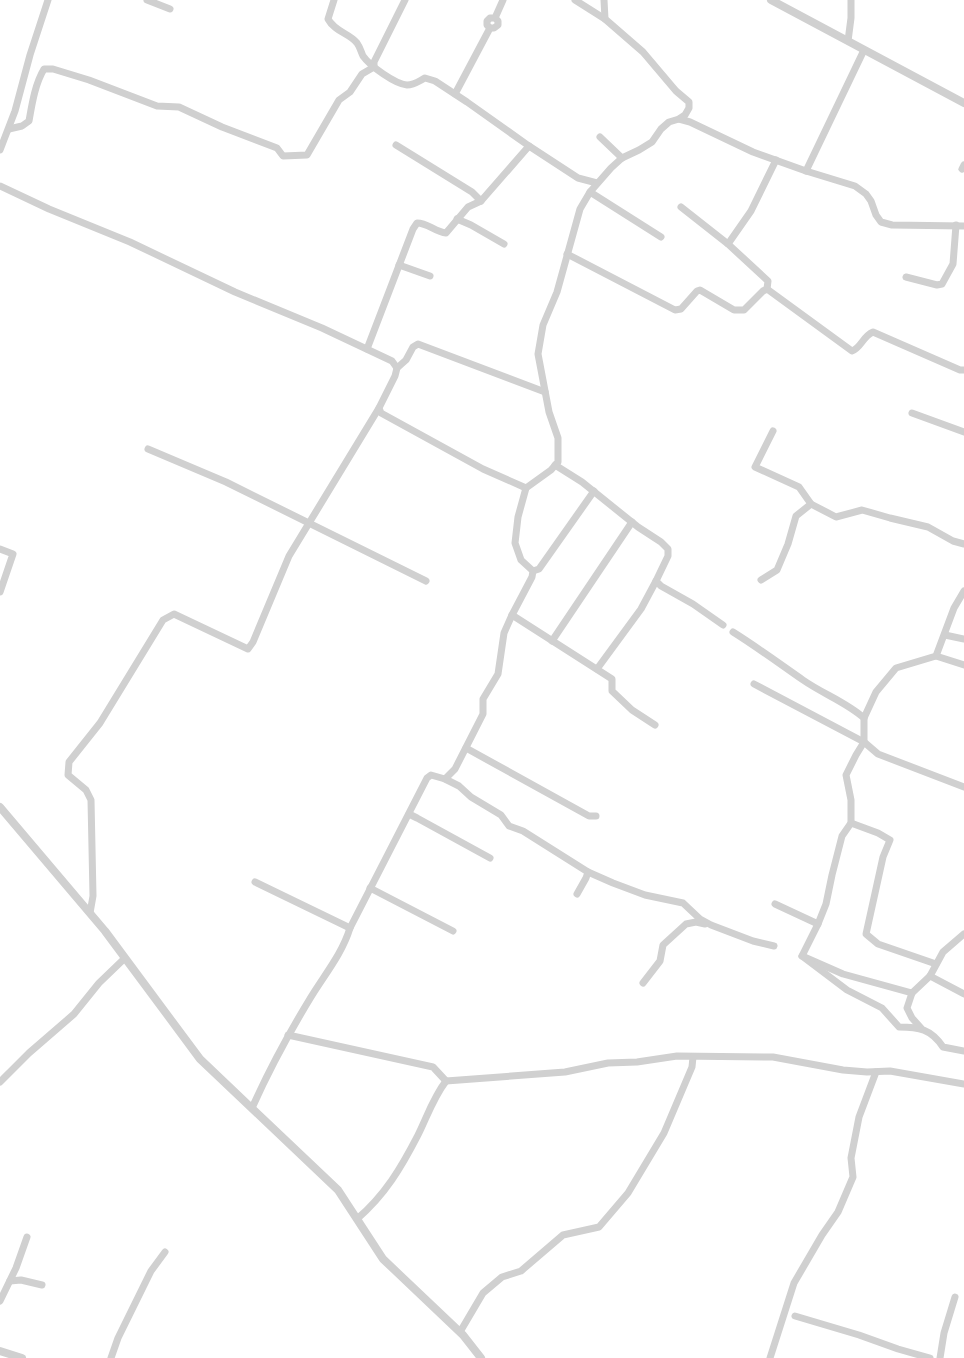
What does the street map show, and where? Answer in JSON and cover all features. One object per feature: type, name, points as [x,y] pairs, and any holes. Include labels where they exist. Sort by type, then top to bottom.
[{"type":"street","points":[[0,150],[18,103],[30,55],[48,0]]},
{"type":"street","points":[[147,0],[170,9]]},
{"type":"street","points":[[334,0],[328,19],[332,26],[357,42],[364,57],[374,68],[405,85],[415,84],[425,78],[435,81],[578,178],[597,183]]},
{"type":"street","points":[[374,68],[374,62],[405,0]]},
{"type":"street","points":[[455,94],[490,28],[487,21],[495,18],[503,0]]},
{"type":"street","points":[[533,571],[521,560],[515,543],[518,517],[526,488],[558,462],[558,438],[549,412],[538,354],[543,325],[557,292],[580,209],[590,192],[611,168],[622,158],[652,142],[661,129],[669,122],[685,115],[689,108],[689,102],[676,91],[643,52],[605,19],[575,0]]},
{"type":"street","points":[[604,0],[605,19]]},
{"type":"street","points":[[771,0],[964,103]]},
{"type":"street","points":[[848,41],[851,18],[850,0]]},
{"type":"street","points":[[806,171],[864,50]]},
{"type":"street","points":[[9,129],[22,126],[29,121],[39,77],[44,69],[53,69],[157,106],[179,107],[222,127],[277,148],[283,156],[307,155],[339,100],[350,92],[362,74],[374,68]]},
{"type":"street","points":[[679,119],[753,152],[855,186],[866,194],[881,222],[892,225],[964,226]]},
{"type":"street","points":[[600,137],[622,158]]},
{"type":"street","points":[[396,145],[472,192],[481,201]]},
{"type":"street","points":[[367,349],[417,223],[424,223],[441,233],[446,233],[468,207],[481,201],[529,146]]},
{"type":"street","points":[[728,244],[751,211],[776,160]]},
{"type":"street","points":[[0,186],[130,242],[235,292],[322,328],[392,361],[397,368]]},
{"type":"street","points":[[590,192],[661,237]]},
{"type":"street","points":[[681,207],[728,244],[768,281],[767,289]]},
{"type":"street","points":[[457,219],[504,244]]},
{"type":"street","points":[[906,278],[937,285],[942,284],[953,264],[956,225]]},
{"type":"street","points":[[567,254],[675,310],[681,309],[700,290],[734,310],[744,310],[767,289]]},
{"type":"street","points":[[399,265],[430,276]]},
{"type":"street","points":[[767,289],[852,351],[868,334],[873,332],[964,370]]},
{"type":"street","points":[[90,913],[93,896],[92,800],[86,790],[68,775],[69,762],[100,723],[163,620],[174,614],[248,648],[254,642],[289,556],[379,408],[397,368],[418,344],[545,392]]},
{"type":"street","points":[[379,408],[381,413],[483,469],[526,488]]},
{"type":"street","points":[[912,413],[964,432]]},
{"type":"street","points":[[773,431],[755,467],[799,487],[811,504],[836,517],[862,510],[928,527],[953,541],[964,544]]},
{"type":"street","points":[[148,449],[226,482],[426,581]]},
{"type":"street","points":[[555,465],[582,482],[668,549],[668,556],[641,609],[597,669]]},
{"type":"street","points":[[533,571],[539,568],[594,491]]},
{"type":"street","points":[[761,580],[777,570],[796,516],[811,504]]},
{"type":"street","points":[[552,641],[632,522]]},
{"type":"street","points":[[0,549],[14,554],[0,592]]},
{"type":"street","points":[[445,779],[456,769],[483,714],[483,699],[498,674],[504,633],[533,571]]},
{"type":"street","points":[[656,581],[723,625]]},
{"type":"street","points":[[936,656],[954,608],[964,591]]},
{"type":"street","points":[[512,615],[612,679],[612,691],[632,710],[655,725]]},
{"type":"street","points":[[733,632],[805,681],[852,707],[864,718]]},
{"type":"street","points":[[945,635],[964,639]]},
{"type":"street","points":[[802,956],[826,904],[842,836],[851,822],[851,800],[846,775],[864,742],[864,718],[876,692],[896,668],[936,656],[964,665]]},
{"type":"street","points":[[754,684],[864,742],[878,754],[964,787]]},
{"type":"street","points":[[466,748],[589,816],[596,816]]},
{"type":"street","points":[[252,1108],[288,1035],[336,959],[370,888],[427,778],[431,775],[459,786],[471,797],[501,815],[509,826],[533,836],[588,872],[645,895],[683,903],[700,919],[711,925]]},
{"type":"street","points":[[0,807],[90,913],[200,1059],[338,1190],[383,1259],[460,1332],[481,1358]]},
{"type":"street","points":[[409,814],[490,858]]},
{"type":"street","points":[[851,822],[890,840],[866,934],[878,944],[936,964]]},
{"type":"street","points":[[577,894],[588,872]]},
{"type":"street","points":[[255,882],[350,928]]},
{"type":"street","points":[[370,888],[453,931]]},
{"type":"street","points":[[775,904],[818,924]]},
{"type":"street","points":[[644,983],[660,962],[663,945],[686,924],[696,922],[711,925],[774,946]]},
{"type":"street","points":[[964,934],[943,952],[930,976],[912,993],[907,1008],[912,1018],[937,1038],[943,1047],[964,1051]]},
{"type":"street","points":[[802,956],[843,974],[912,993]]},
{"type":"street","points":[[802,956],[847,990],[882,1008],[899,1027],[922,1028]]},
{"type":"street","points":[[0,1082],[74,1014],[99,983],[125,958]]},
{"type":"street","points":[[930,976],[964,994]]},
{"type":"street","points":[[288,1035],[433,1066],[446,1081]]},
{"type":"street","points":[[446,1081],[565,1072],[608,1064],[677,1056],[773,1057],[843,1070],[890,1071],[964,1084]]},
{"type":"street","points":[[460,1332],[483,1293],[502,1277],[521,1271],[563,1235],[599,1227],[628,1193],[664,1133],[692,1068],[693,1057]]},
{"type":"street","points":[[770,1358],[794,1283],[838,1212],[853,1177],[851,1158],[859,1118],[876,1072]]},
{"type":"street","points":[[357,1218],[373,1204],[392,1180],[417,1136],[436,1095],[446,1081]]},
{"type":"street","points":[[0,1301],[27,1237]]},
{"type":"street","points":[[111,1358],[118,1338],[151,1271],[165,1252]]},
{"type":"street","points":[[10,1281],[21,1280],[42,1285]]},
{"type":"street","points":[[939,1358],[955,1297]]},
{"type":"street","points":[[795,1316],[930,1358]]},
{"type":"street","points":[[0,1351],[22,1358]]}]
